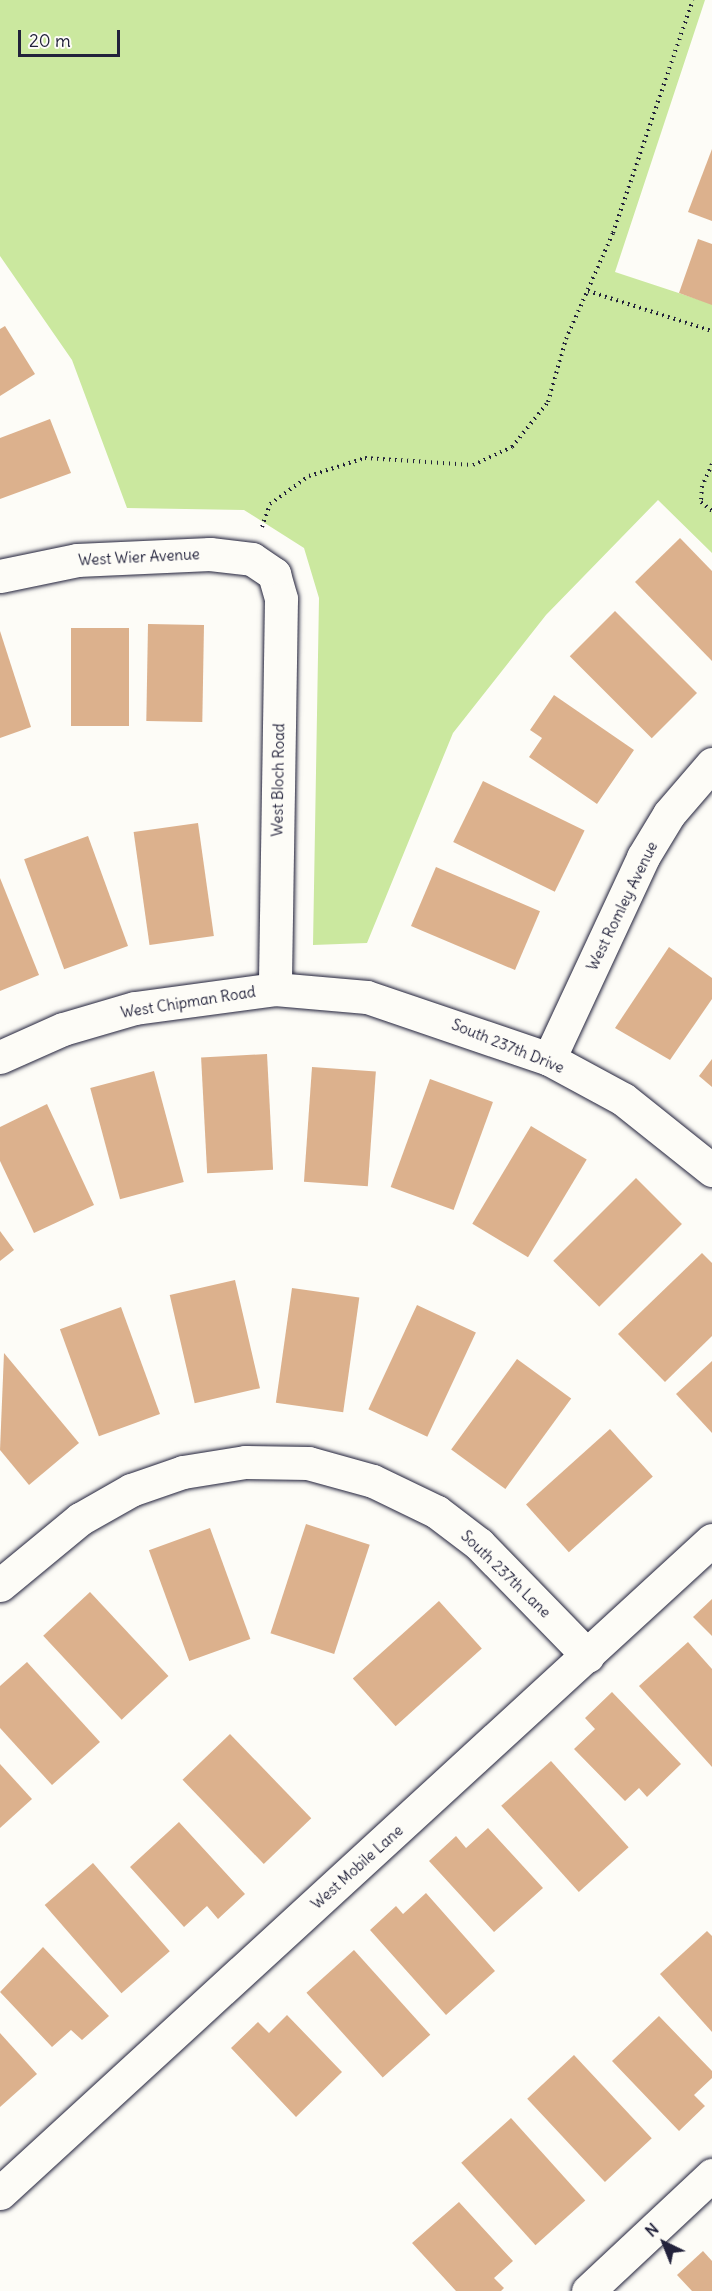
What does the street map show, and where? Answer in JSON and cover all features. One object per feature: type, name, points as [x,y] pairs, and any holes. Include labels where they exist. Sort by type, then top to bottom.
[{"type":"street","name":"West Wier Avenue","points":[[0,576],[76,560],[210,554],[263,567]]},
{"type":"street","name":"West Bloch Road","points":[[263,567],[280,599],[275,988]]},
{"type":"street","name":"West Romley Avenue","points":[[549,1059],[643,857],[669,814],[712,764]]},
{"type":"street","name":"West Chipman Road","points":[[0,1057],[63,1029],[135,1008],[275,988]]},
{"type":"street","name":"South 237th Drive","points":[[275,988],[367,997],[549,1059],[623,1099],[712,1170]]},
{"type":"street","name":"South 237th Lane","points":[[0,1585],[80,1519],[131,1490],[183,1472],[244,1462],[308,1463],[373,1481],[437,1512],[479,1544],[588,1656]]},
{"type":"street","name":"West Mobile Lane","points":[[0,2193],[712,1540]]},
{"type":"street","points":[[588,2291],[712,2175]]},
{"type":"path","points":[[263,567],[270,504],[309,476],[365,458],[473,465],[512,447],[548,402],[566,339],[613,233],[693,0]]},
{"type":"path","points":[[588,291],[712,331]]},
{"type":"path","points":[[712,464],[702,486],[700,502],[712,511]]},
{"type":"green space","points":[[0,0],[705,0],[615,272],[712,304],[712,553],[658,500],[546,615],[453,733],[367,943],[313,945],[319,598],[304,548],[244,510],[127,508],[72,360],[0,256]]},
{"type":"building","points":[[712,149],[712,221],[688,212]]},
{"type":"building","points":[[698,239],[712,244],[712,305],[679,293]]},
{"type":"building","points":[[5,326],[35,374],[0,396],[0,329]]},
{"type":"building","points":[[50,419],[71,473],[0,499],[0,438]]},
{"type":"building","points":[[680,538],[712,571],[712,661],[635,582]]},
{"type":"building","points":[[615,611],[697,693],[652,738],[570,656]]},
{"type":"building","points":[[148,624],[204,625],[202,722],[146,721]]},
{"type":"building","points":[[71,628],[129,628],[129,726],[71,726]]},
{"type":"building","points":[[0,631],[31,727],[0,738]]},
{"type":"building","points":[[554,695],[634,750],[597,804],[529,757],[542,738],[530,730]]},
{"type":"building","points":[[483,781],[585,831],[555,892],[453,842]]},
{"type":"building","points":[[198,823],[214,936],[149,945],[134,832]]},
{"type":"building","points":[[88,836],[128,946],[64,969],[24,859]]},
{"type":"building","points":[[436,867],[540,911],[515,970],[411,926]]},
{"type":"building","points":[[0,878],[39,975],[0,991]]},
{"type":"building","points":[[669,947],[712,978],[712,999],[670,1060],[615,1028]]},
{"type":"building","points":[[267,1054],[273,1170],[207,1173],[201,1057]]},
{"type":"building","points":[[712,1059],[712,1087],[699,1076]]},
{"type":"building","points":[[312,1067],[376,1071],[368,1186],[304,1182]]},
{"type":"building","points":[[154,1071],[184,1182],[120,1199],[90,1088]]},
{"type":"building","points":[[430,1079],[493,1102],[454,1210],[391,1187]]},
{"type":"building","points":[[47,1104],[94,1205],[34,1233],[0,1161],[0,1127]]},
{"type":"building","points":[[531,1126],[587,1159],[528,1257],[472,1224]]},
{"type":"building","points":[[636,1178],[682,1224],[599,1307],[553,1261]]},
{"type":"building","points":[[0,1231],[14,1250],[0,1261]]},
{"type":"building","points":[[702,1253],[712,1263],[712,1336],[665,1382],[618,1334]]},
{"type":"building","points":[[235,1280],[260,1388],[195,1403],[170,1295]]},
{"type":"building","points":[[292,1288],[359,1297],[343,1412],[276,1403]]},
{"type":"building","points":[[417,1305],[476,1332],[427,1437],[368,1409]]},
{"type":"building","points":[[121,1307],[160,1414],[99,1436],[60,1329]]},
{"type":"building","points":[[4,1353],[79,1443],[29,1485],[0,1450]]},
{"type":"building","points":[[517,1359],[571,1398],[505,1489],[451,1450]]},
{"type":"building","points":[[712,1361],[712,1433],[676,1394]]},
{"type":"building","points":[[610,1429],[653,1477],[569,1552],[526,1505]]},
{"type":"building","points":[[306,1524],[370,1545],[334,1654],[270,1633]]},
{"type":"building","points":[[210,1528],[250,1639],[189,1661],[149,1550]]},
{"type":"building","points":[[90,1592],[168,1676],[122,1720],[43,1636]]},
{"type":"building","points":[[712,1599],[712,1636],[693,1617]]},
{"type":"building","points":[[439,1601],[482,1649],[396,1726],[353,1679]]},
{"type":"building","points":[[688,1642],[712,1669],[712,1767],[639,1686]]},
{"type":"building","points":[[27,1662],[100,1742],[52,1785],[0,1728],[0,1686]]},
{"type":"building","points":[[612,1692],[681,1764],[647,1797],[639,1788],[625,1801],[574,1749],[595,1729],[585,1718]]},
{"type":"building","points":[[230,1734],[311,1818],[264,1864],[183,1780]]},
{"type":"building","points":[[551,1761],[629,1847],[579,1892],[501,1806]]},
{"type":"building","points":[[0,1764],[32,1799],[0,1828]]},
{"type":"building","points":[[179,1822],[245,1894],[218,1919],[207,1906],[184,1927],[130,1867]]},
{"type":"building","points":[[488,1828],[543,1888],[494,1932],[429,1861],[456,1836],[466,1848]]},
{"type":"building","points":[[93,1863],[170,1951],[121,1993],[45,1905]]},
{"type":"building","points":[[426,1893],[495,1971],[446,2015],[370,1930],[396,1906],[403,1914]]},
{"type":"building","points":[[707,1931],[712,1936],[712,2032],[660,1974]]},
{"type":"building","points":[[43,1947],[109,2016],[82,2040],[71,2030],[52,2047],[0,1992]]},
{"type":"building","points":[[354,1950],[430,2035],[383,2078],[306,1993]]},
{"type":"building","points":[[287,2015],[342,2072],[296,2117],[231,2048],[258,2022],[269,2033]]},
{"type":"building","points":[[659,2016],[712,2071],[712,2078],[694,2095],[705,2106],[679,2131],[612,2061]]},
{"type":"building","points":[[0,2033],[37,2074],[0,2107]]},
{"type":"building","points":[[574,2055],[652,2138],[605,2182],[527,2099]]},
{"type":"building","points":[[511,2118],[585,2200],[535,2245],[461,2163]]},
{"type":"building","points":[[459,2202],[513,2261],[494,2278],[504,2288],[501,2291],[456,2291],[412,2243]]},
{"type":"building","points":[[703,2251],[712,2261],[712,2291],[692,2291],[677,2275]]}]
